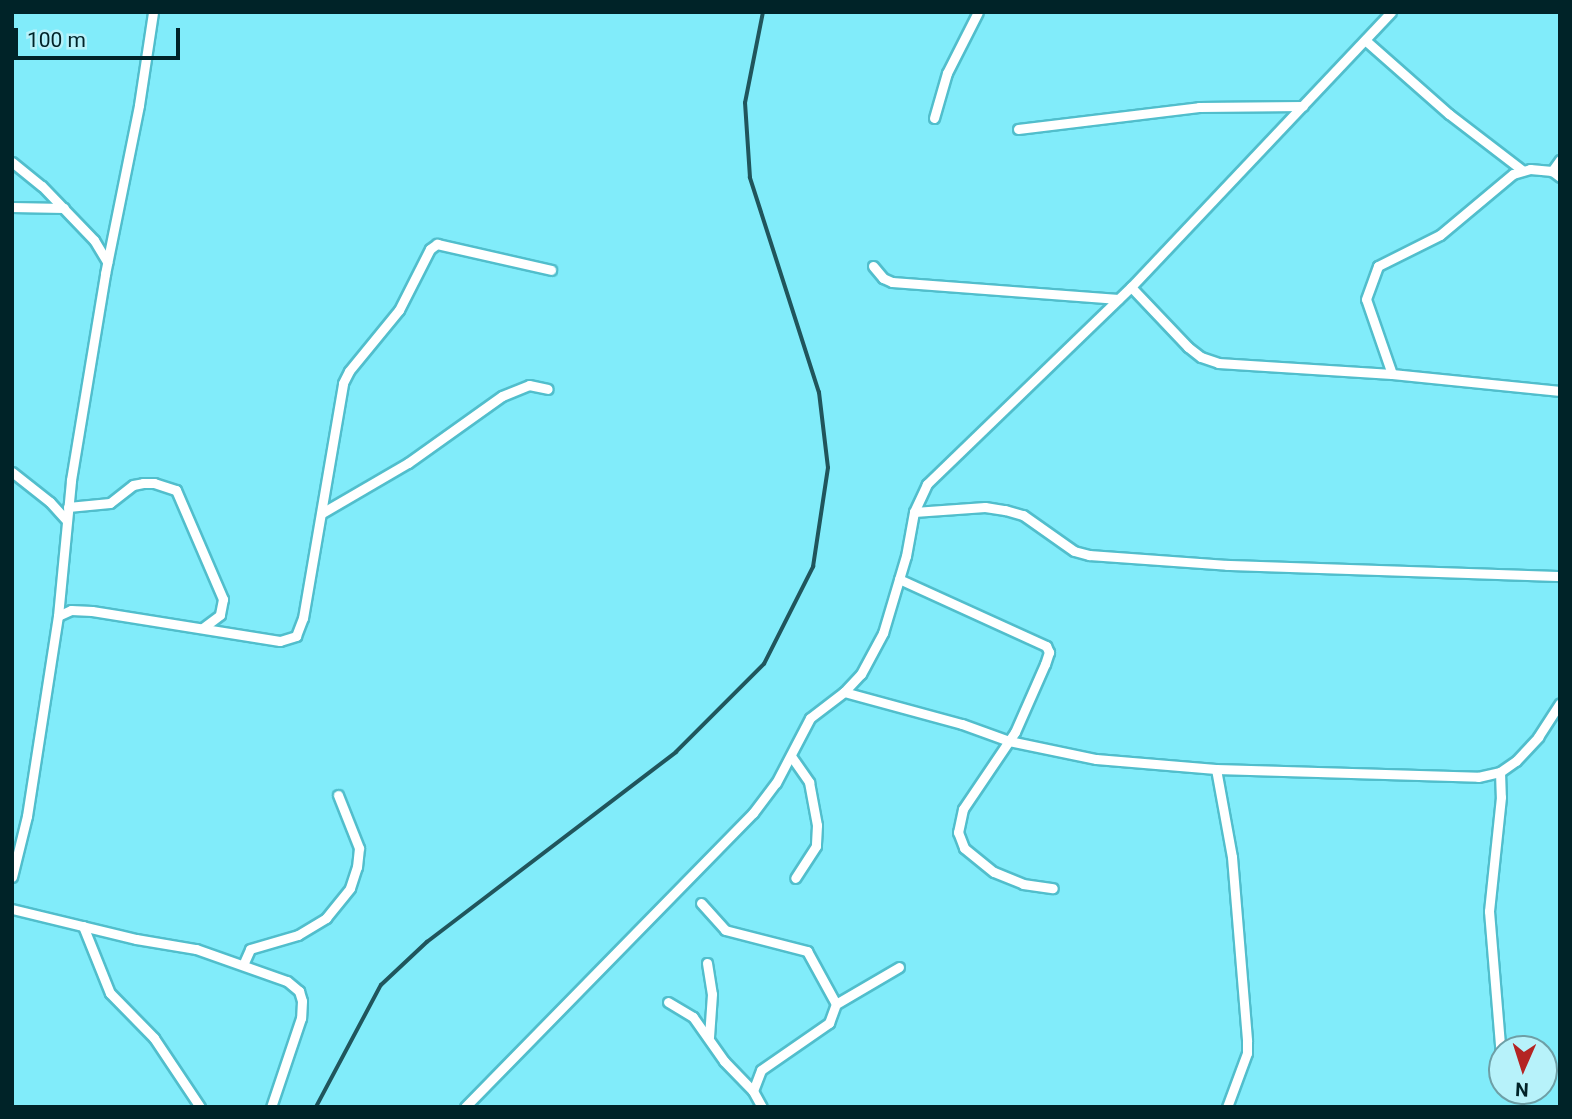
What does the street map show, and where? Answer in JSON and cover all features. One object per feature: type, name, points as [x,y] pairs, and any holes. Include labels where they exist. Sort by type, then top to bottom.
[{"type":"street","points":[[12,877],[27,816],[58,616],[66,520],[107,262],[139,105],[153,12]]},
{"type":"street","points":[[934,118],[947,73],[978,12]]},
{"type":"street","points":[[465,1107],[753,813],[776,783],[810,718],[844,692],[874,654],[899,579],[914,512],[927,484],[1131,287],[1365,40],[1385,14]]},
{"type":"street","points":[[1365,40],[1449,114],[1522,170]]},
{"type":"street","points":[[1018,129],[1199,107],[1303,106]]},
{"type":"street","points":[[1392,374],[1366,299],[1378,266],[1440,235],[1513,174],[1522,170],[1556,174],[1560,160]]},
{"type":"street","points":[[12,162],[64,208],[94,240],[107,262]]},
{"type":"street","points":[[12,207],[64,208]]},
{"type":"street","points":[[58,616],[71,610],[92,611],[280,641],[296,636],[303,618],[343,383],[349,371],[390,324],[430,249],[437,244],[551,270]]},
{"type":"street","points":[[873,266],[883,278],[892,282],[1118,299]]},
{"type":"street","points":[[1131,287],[1188,347],[1201,357],[1217,363],[1392,374],[1560,391]]},
{"type":"street","points":[[322,513],[408,463],[502,396],[529,386],[548,389]]},
{"type":"street","points":[[12,472],[50,502],[66,520]]},
{"type":"street","points":[[68,507],[110,503],[133,485],[143,483],[154,483],[176,490],[223,599],[220,615],[203,628]]},
{"type":"street","points":[[914,512],[985,507],[1005,510],[1023,515],[1074,551],[1088,555],[1227,565],[1560,576]]},
{"type":"street","points":[[899,579],[1046,646],[1049,652],[1009,741],[963,809],[958,832],[960,842],[994,872],[1008,880],[1053,888]]},
{"type":"street","points":[[844,692],[962,724],[1009,741],[1096,759],[1216,769],[1478,777],[1500,772],[1516,761],[1538,737],[1560,703]]},
{"type":"street","points":[[791,756],[809,782],[817,825],[816,846],[795,878]]},
{"type":"street","points":[[1216,769],[1232,857],[1247,1041],[1247,1053],[1227,1107]]},
{"type":"street","points":[[1499,1035],[1489,911],[1501,797],[1500,772]]},
{"type":"street","points":[[243,965],[250,948],[298,935],[326,918],[350,887],[357,867],[359,848],[338,795]]},
{"type":"street","points":[[701,903],[725,930],[807,951],[836,1004]]},
{"type":"street","points":[[12,909],[196,949],[288,981],[299,991],[303,1001],[301,1018],[271,1107]]},
{"type":"street","points":[[83,926],[110,993],[154,1038],[200,1107]]},
{"type":"street","points":[[708,963],[712,994],[709,1039]]},
{"type":"street","points":[[753,1091],[761,1070],[829,1023],[836,1004],[899,967]]},
{"type":"street","points":[[668,1002],[693,1017],[724,1061],[753,1091],[762,1107]]},
{"type":"railway","points":[[316,1107],[381,985],[427,942],[676,752],[764,664],[813,567],[828,468],[819,393],[750,178],[745,103],[763,12]]}]
